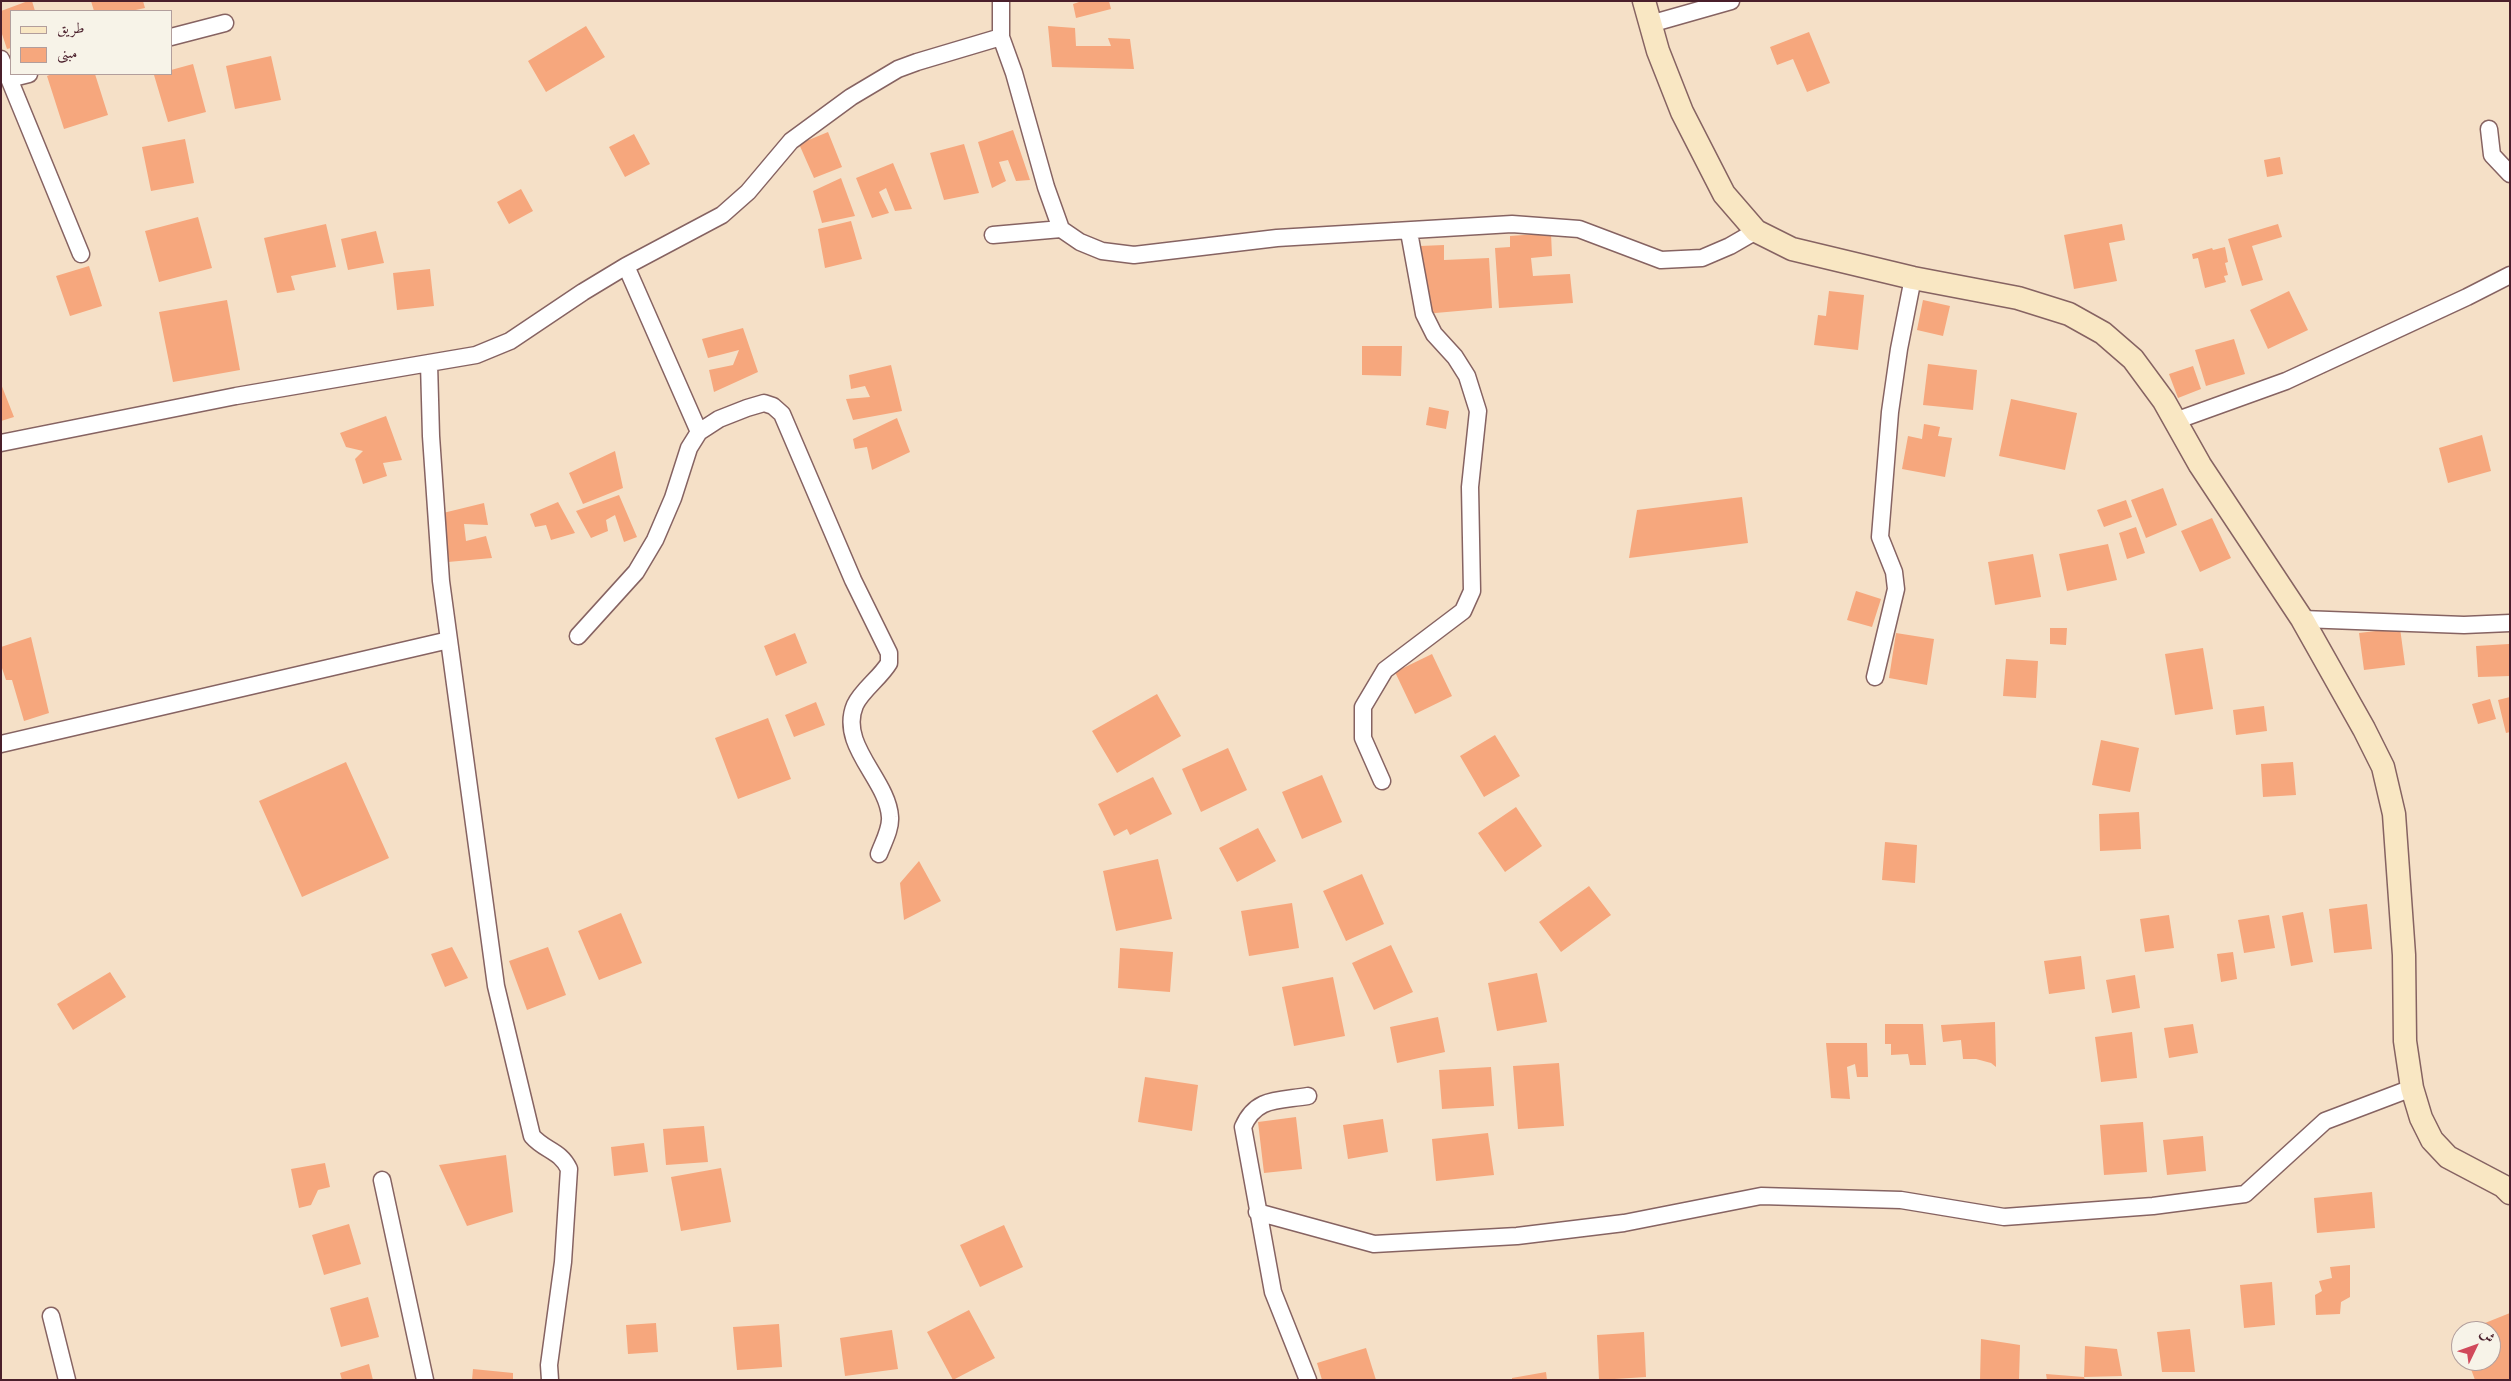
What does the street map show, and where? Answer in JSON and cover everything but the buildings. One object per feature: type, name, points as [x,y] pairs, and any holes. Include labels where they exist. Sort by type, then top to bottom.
[{"type":"street","points":[[1001,1],[1002,38],[1061,229],[1080,242],[1102,251],[1134,255],[1277,238],[1409,232],[1512,224],[1579,230],[1661,260],[1702,258],[1730,246],[1756,231]]},
{"type":"street","points":[[1644,1],[1650,24],[1682,112],[1724,194],[1756,231],[1792,249],[1913,278],[2018,298],[2069,314],[2103,333],[2133,359],[2175,421],[2200,465],[2302,620],[2383,767],[2394,814],[2404,955],[2404,1041],[2412,1088],[2421,1118],[2432,1140],[2448,1157],[2503,1186],[2510,1193]]},
{"type":"street","points":[[1650,24],[1731,1]]},
{"type":"street","points":[[172,37],[225,23]]},
{"type":"street","points":[[1,443],[236,396],[476,355],[510,341],[583,292],[626,266],[722,215],[748,192],[791,141],[865,89],[898,69],[1002,38]]},
{"type":"street","points":[[1,59],[81,254]]},
{"type":"street","points":[[9,79],[25,75]]},
{"type":"street","points":[[2489,129],[2492,155],[2510,174]]},
{"type":"street","points":[[993,235],[1061,229]]},
{"type":"street","points":[[1382,781],[1363,738],[1363,707],[1385,670],[1463,612],[1472,591],[1470,487],[1478,411],[1467,376],[1455,357],[1434,334],[1424,314],[1409,232]]},
{"type":"street","points":[[626,266],[699,432]]},
{"type":"street","points":[[2175,421],[2286,381],[2467,298],[2510,275]]},
{"type":"street","points":[[1875,677],[1896,589],[1894,572],[1880,537],[1891,403],[1913,278]]},
{"type":"street","points":[[429,363],[431,436],[441,571],[496,986],[520,1094],[532,1136],[540,1145],[564,1158],[569,1169],[563,1262],[549,1365],[550,1380]]},
{"type":"street","points":[[578,636],[636,572],[655,540],[673,498],[689,448],[699,432],[719,419],[747,408],[764,403],[773,406],[782,414],[853,580],[889,653],[889,663],[856,704],[852,720],[855,742],[880,789],[890,817],[879,854]]},
{"type":"street","points":[[2302,620],[2464,625],[2510,624]]},
{"type":"street","points":[[1,744],[449,640]]},
{"type":"street","points":[[1257,1212],[1374,1244],[1517,1236],[1624,1223],[1761,1196],[1901,1200],[2004,1217],[2153,1206],[2244,1194],[2325,1121],[2412,1088]]},
{"type":"street","points":[[1308,1096],[1261,1104],[1249,1113],[1243,1127],[1273,1292],[1308,1380]]},
{"type":"street","points":[[382,1180],[425,1380]]},
{"type":"street","points":[[51,1316],[67,1380]]}]
